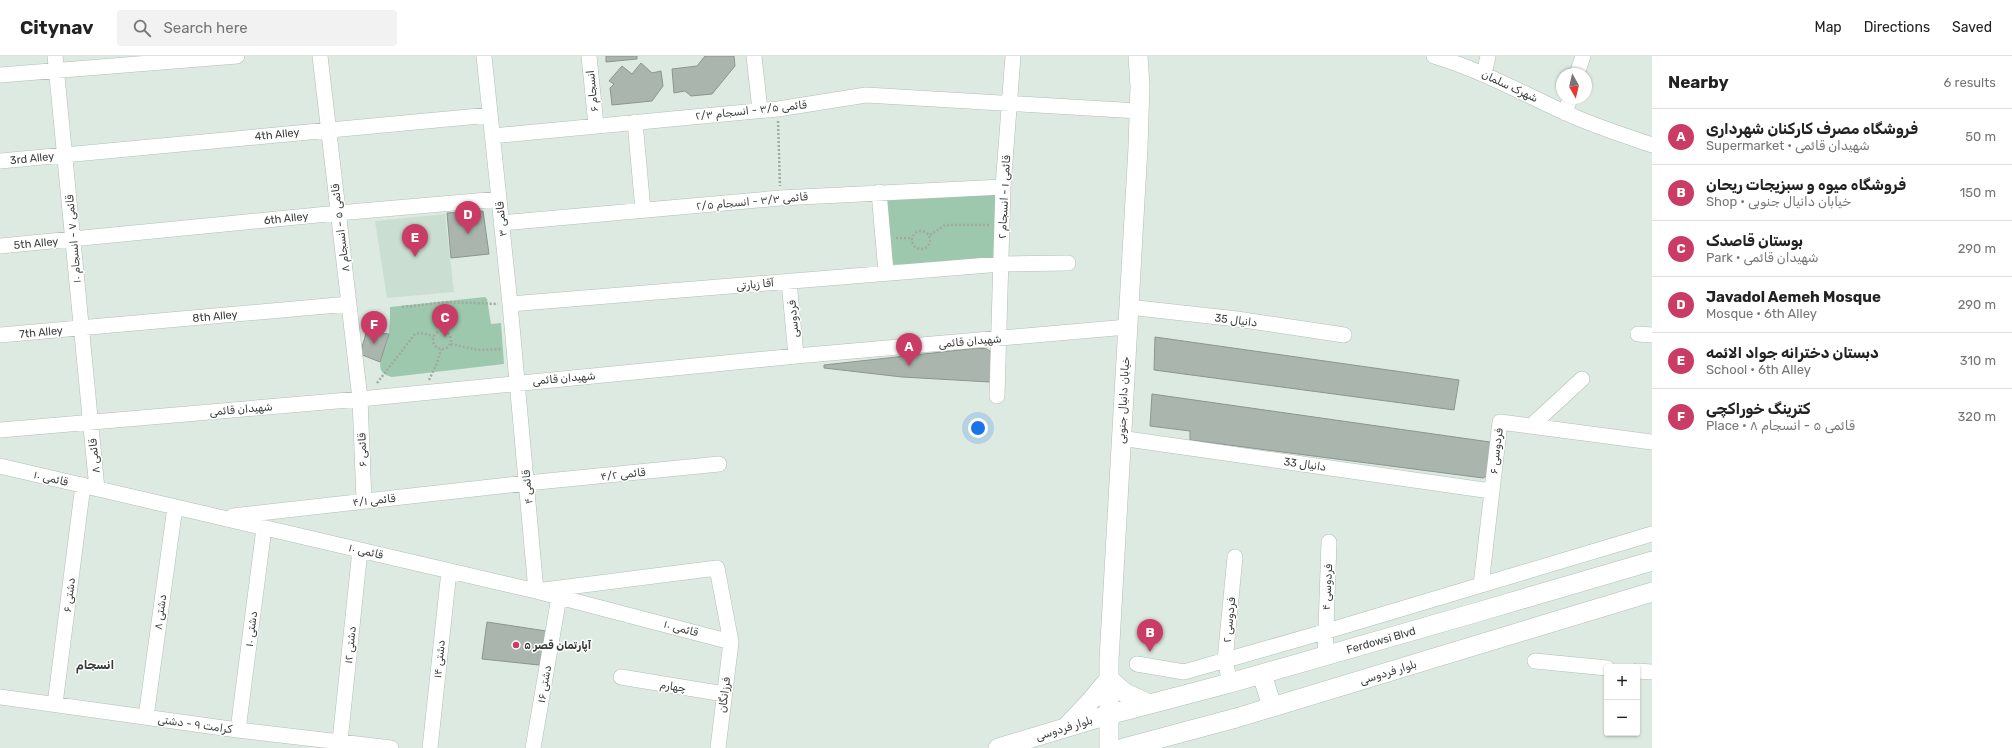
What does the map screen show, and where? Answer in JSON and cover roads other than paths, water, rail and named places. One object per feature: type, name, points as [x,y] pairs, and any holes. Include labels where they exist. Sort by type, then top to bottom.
[{"type":"main road","name":"خیابان دانیال جنوبی","points":[[1109,748],[1109,679],[1120,438],[1139,111],[1140,86],[1138,56]]},
{"type":"main road","name":"خیابان دانیال جنوبی","points":[[1140,86],[1150,56]]},
{"type":"main road","name":"Ferdowsi Blvd","points":[[1108,714],[1262,674],[1652,561]]},
{"type":"main road","name":"بلوار فردوسی","points":[[1124,748],[1150,744],[1652,592]]},
{"type":"main road","points":[[1262,674],[1272,707]]},
{"type":"main road","points":[[1066,727],[1109,679],[1125,693],[1149,704]]},
{"type":"main road","name":"بلوار فردوسی","points":[[998,748],[1108,714]]},
{"type":"street","points":[[0,75],[56,63],[237,56]]},
{"type":"street","name":"قائمی ۵ - انسجام ۸","points":[[320,56],[360,399]]},
{"type":"street","name":"قائمی ۳","points":[[484,56],[517,383]]},
{"type":"street","name":"انسجام ۶","points":[[589,56],[596,125]]},
{"type":"street","points":[[754,56],[760,110]]},
{"type":"street","name":"قائمی ۱ - انسجام ۲","points":[[997,396],[1000,339],[1003,187],[1013,56]]},
{"type":"street","name":"شهرک سلمان","points":[[1434,56],[1459,63],[1596,126],[1652,145]]},
{"type":"street","points":[[1484,74],[1488,56]]},
{"type":"street","points":[[1579,68],[1583,56]]},
{"type":"street","name":"قائمی ۷ - انسجام ۱۰","points":[[56,63],[90,423]]},
{"type":"street","name":"قائمی ۳/۵ - انسجام ۲/۳","points":[[492,136],[778,109],[866,95],[1139,111]]},
{"type":"street","points":[[1565,113],[1568,104]]},
{"type":"street","name":"4th Alley","points":[[65,155],[490,115]]},
{"type":"street","points":[[635,122],[643,210]]},
{"type":"street","name":"3rd Alley","points":[[0,161],[65,155]]},
{"type":"street","name":"قائمی ۳/۳ - انسجام ۲/۵","points":[[501,223],[780,198],[1003,187]]},
{"type":"street","points":[[879,192],[886,272]]},
{"type":"street","name":"6th Alley","points":[[73,240],[338,213],[499,199]]},
{"type":"street","name":"5th Alley","points":[[0,246],[73,240]]},
{"type":"street","name":"آقا زیارتی","points":[[510,304],[886,272],[1001,264],[1068,263]]},
{"type":"street","name":"فردوسی","points":[[789,281],[796,356]]},
{"type":"street","name":"8th Alley","points":[[81,328],[349,304]]},
{"type":"street","name":"دانیال 35","points":[[1128,307],[1237,319],[1344,335]]},
{"type":"street","name":"شهیدان قائمی","points":[[0,430],[360,399],[427,391],[796,356],[1127,327]]},
{"type":"street","name":"7th Alley","points":[[0,335],[81,328]]},
{"type":"street","points":[[1531,426],[1582,379]]},
{"type":"street","name":"قائمی ۴","points":[[517,383],[536,591]]},
{"type":"street","name":"قائمی ۶","points":[[360,399],[364,501]]},
{"type":"street","name":"فردوسی ۶","points":[[1480,585],[1500,422],[1652,442]]},
{"type":"street","name":"قائمی ۸","points":[[90,423],[90,487]]},
{"type":"street","name":"دانیال 33","points":[[1120,438],[1491,490]]},
{"type":"street","name":"قائمی ۴/۲","points":[[527,483],[719,464]]},
{"type":"street","name":"قائمی ۱۰","points":[[0,466],[536,591],[731,642]]},
{"type":"street","name":"قائمی ۴/۱","points":[[222,518],[527,483]]},
{"type":"street","name":"دشتی ۶","points":[[55,704],[90,487]]},
{"type":"street","name":"دشتی ۸","points":[[146,717],[175,507]]},
{"type":"street","name":"دشتی ۱۰","points":[[238,730],[264,528]]},
{"type":"street","points":[[1137,664],[1184,672],[1324,632],[1652,534]]},
{"type":"street","name":"فردوسی ۴","points":[[1324,656],[1329,542]]},
{"type":"street","name":"دشتی ۱۲","points":[[340,741],[360,550]]},
{"type":"street","name":"فردوسی ۲","points":[[1230,683],[1225,660],[1235,557]]},
{"type":"street","name":"فرزانگان","points":[[536,591],[717,568],[731,642],[718,748]]},
{"type":"street","name":"دشتی ۱۴","points":[[430,748],[449,571]]},
{"type":"street","name":"دشتی ۱۶","points":[[533,748],[559,597]]},
{"type":"street","points":[[1535,661],[1604,668]]},
{"type":"street","points":[[1640,671],[1652,672]]},
{"type":"street","name":"چهارم","points":[[621,677],[724,694]]},
{"type":"street","name":"کرامت ۹ - دشتی","points":[[0,697],[238,730],[340,741],[385,748]]},
{"type":"place","name":"Javadol Aemeh Mosque","points":[[468,234]]},
{"type":"place","name":"دبستان دخترانه جواد الائمه","points":[[415,257]]},
{"type":"place","name":"بوستان قاصدک","points":[[445,337]]},
{"type":"place","name":"کترینگ خوراکچی","points":[[374,344]]},
{"type":"place","name":"فروشگاه مصرف کارکنان شهرداری","points":[[909,366]]},
{"type":"place","name":"آپارتمان قصر ۵","points":[[516,645]]},
{"type":"place","name":"فروشگاه میوه و سبزیجات ریحان","points":[[1150,652]]},
{"type":"district","name":"انسجام","points":[[95,665]]}]
